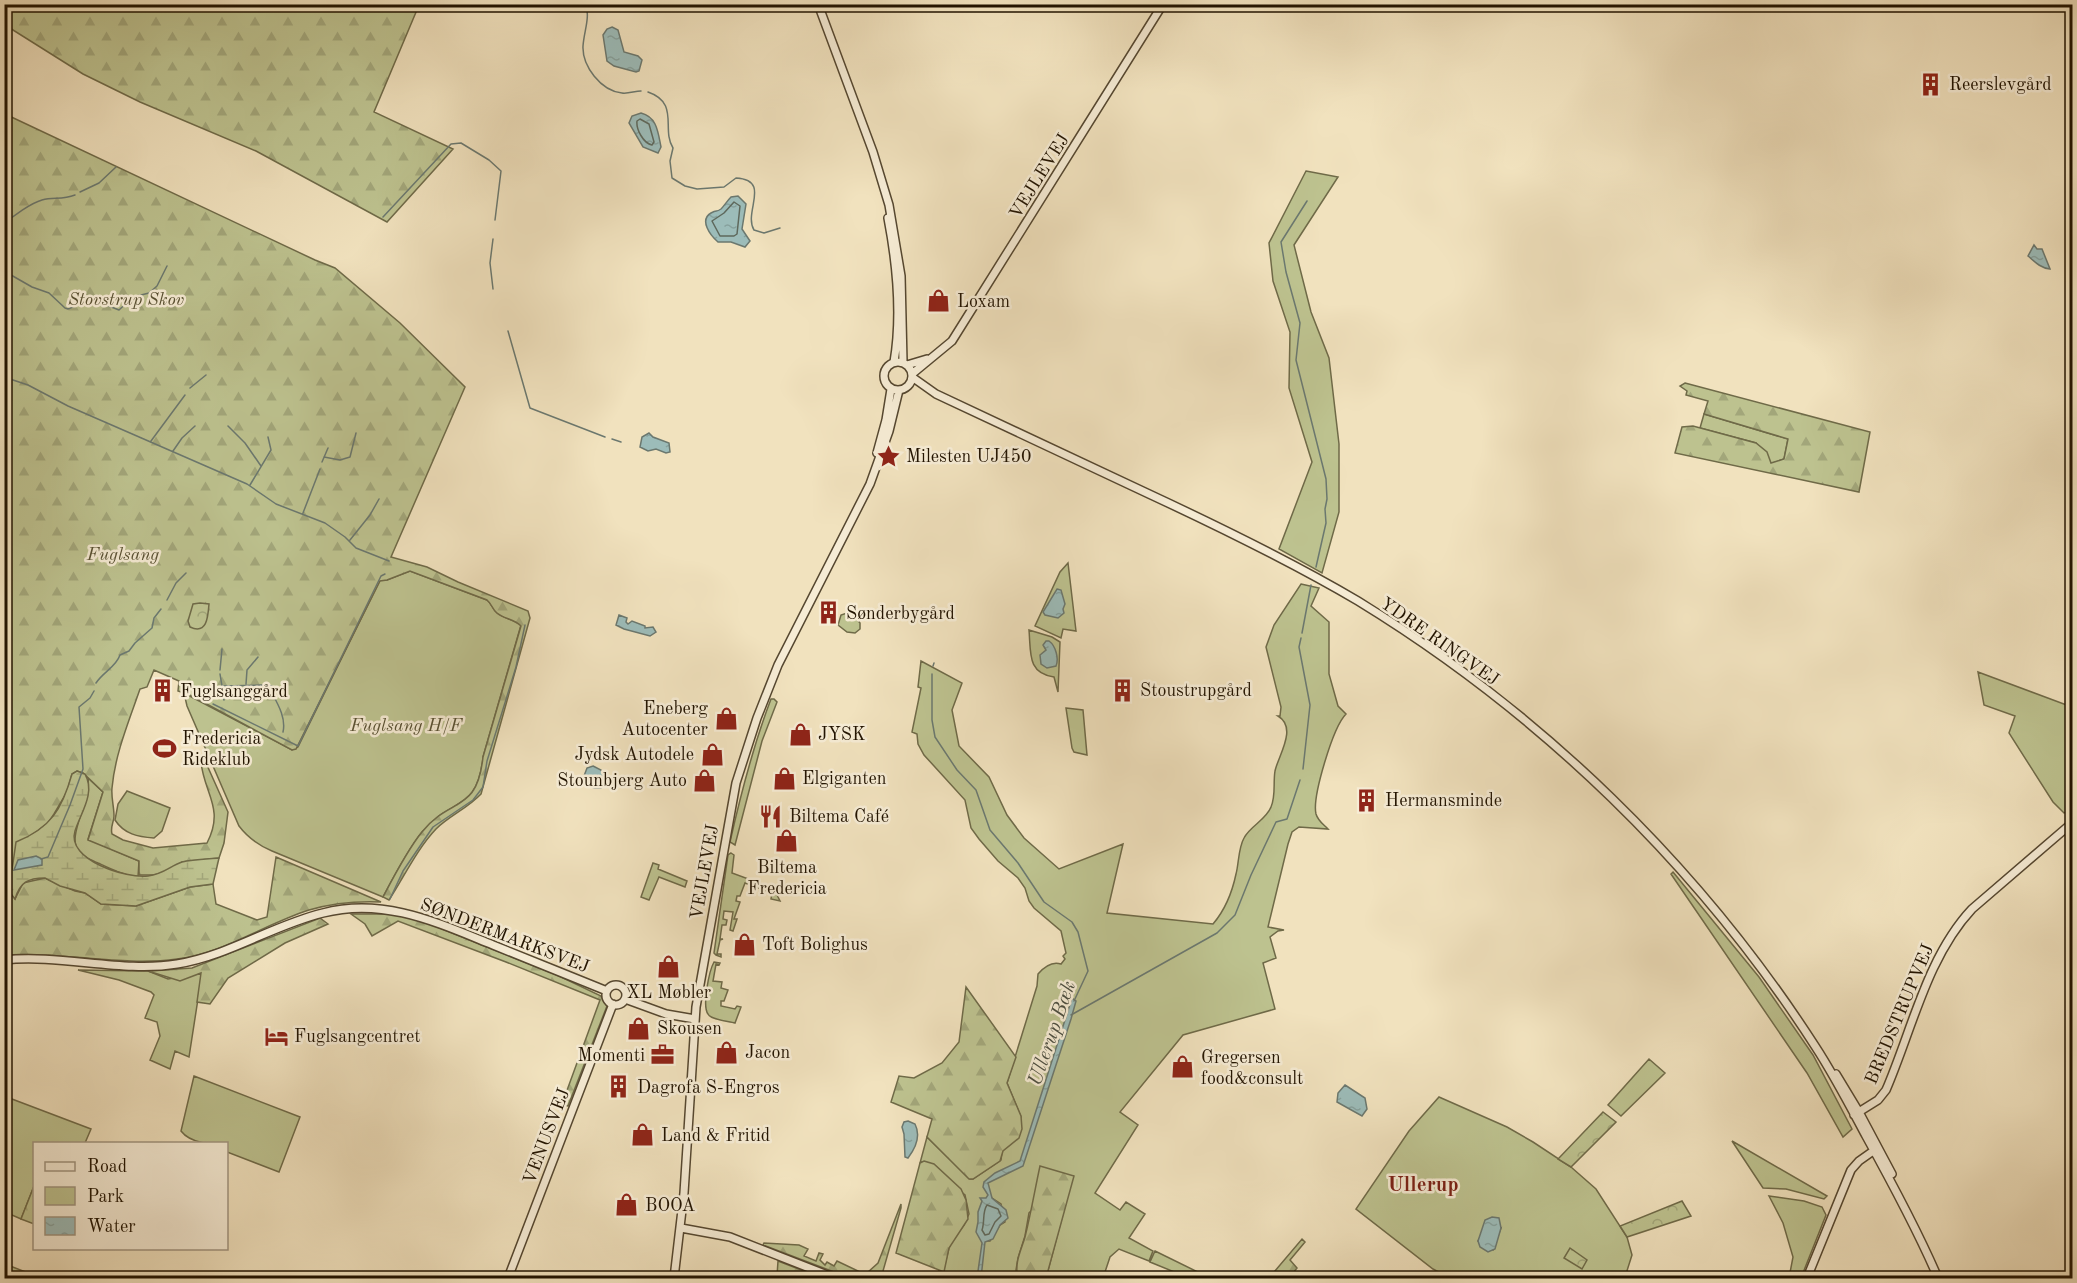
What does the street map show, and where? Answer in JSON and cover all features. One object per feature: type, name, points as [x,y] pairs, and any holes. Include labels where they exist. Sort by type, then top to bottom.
[{"type":"street","points":[[818,4],[886,193],[900,260],[905,364],[912,376],[898,389],[885,382],[883,374],[887,366],[894,362],[905,364]]},
{"type":"street","name":"VEJLEVEJ","points":[[912,376],[952,341],[1164,4]]},
{"type":"street","points":[[869,147],[885,206],[895,261],[898,313],[894,362]]},
{"type":"street","name":"VEJLEVEJ","points":[[905,364],[933,358]]},
{"type":"street","name":"YDRE RINGVEJ","points":[[912,376],[936,394]]},
{"type":"street","name":"YDRE RINGVEJ","points":[[898,389],[913,387],[936,394],[1203,519],[1292,564],[1376,613],[1472,679],[1565,755],[1661,849],[1706,899],[1746,949],[1819,1053],[1857,1113],[1911,1218],[1938,1278]]},
{"type":"street","name":"VEJLEVEJ","points":[[674,1278],[681,1228],[695,1019],[730,807],[742,761],[762,704],[778,665],[863,498],[898,389]]},
{"type":"street","name":"BREDSTRUPVEJ","points":[[1857,1113],[1878,1100],[1886,1090],[1938,959],[1958,925],[1972,909],[2073,824]]},
{"type":"street","name":"SØNDERMARKSVEJ","points":[[4,960],[56,960],[146,966],[177,964],[208,957],[320,913],[352,908],[385,908],[422,917],[607,991]]},
{"type":"street","points":[[620,984],[626,992],[625,999],[621,1003],[612,1004],[607,999],[607,991],[614,985],[620,984]]},
{"type":"street","points":[[625,999],[666,1014],[695,1019]]},
{"type":"street","name":"VENUSVEJ","points":[[508,1278],[612,1004]]},
{"type":"street","points":[[1807,1278],[1851,1170],[1876,1149]]},
{"type":"street","points":[[681,1228],[702,1230],[730,1237],[835,1278]]},
{"type":"green space","points":[[4,5],[419,5],[374,112],[453,149],[387,222],[256,151],[140,102],[83,74],[5,25]]},
{"type":"green space","points":[[5,114],[335,268],[400,323],[465,387],[391,557],[427,567],[528,611],[530,618],[481,794],[441,824],[429,837],[389,900],[383,897],[422,832],[443,813],[469,796],[475,788],[521,626],[497,613],[487,600],[410,571],[380,581],[296,749],[292,750],[190,695],[178,691],[179,681],[154,670],[147,687],[140,689],[116,763],[112,791],[114,816],[112,834],[123,840],[153,848],[207,843],[212,831],[214,810],[201,762],[206,763],[228,812],[224,843],[219,858],[182,862],[169,871],[154,875],[139,875],[139,861],[88,840],[103,792],[83,773],[77,771],[72,774],[67,792],[48,823],[32,835],[12,870],[5,869]]},
{"type":"green space","points":[[1306,171],[1338,177],[1294,245],[1311,312],[1329,358],[1339,444],[1339,512],[1322,573],[1279,549],[1312,462],[1289,388],[1290,332],[1273,281],[1269,243]]},
{"type":"green space","points":[[1685,383],[1870,432],[1859,492],[1675,453],[1682,427],[1693,426],[1756,443],[1767,452],[1771,463],[1784,459],[1788,439],[1704,414],[1708,401],[1686,395],[1687,391],[1680,386]]},
{"type":"green space","points":[[1704,414],[1788,439],[1784,459],[1770,464],[1756,443],[1700,428]]},
{"type":"green space","points":[[1068,563],[1076,631],[1063,629],[1061,638],[1035,626],[1060,572]]},
{"type":"green space","name":"Fuglsang H/F","points":[[410,571],[487,600],[497,613],[521,625],[475,788],[469,796],[443,813],[422,832],[406,855],[383,897],[267,849],[246,834],[239,826],[187,706],[184,693],[292,750],[298,747],[380,580],[387,580]]},
{"type":"green space","points":[[1301,584],[1319,588],[1311,606],[1329,622],[1329,674],[1338,706],[1346,714],[1335,733],[1317,793],[1316,814],[1319,821],[1328,829],[1299,827],[1292,832],[1288,844],[1268,927],[1284,930],[1270,937],[1276,958],[1263,963],[1275,1009],[1183,1035],[1120,1112],[1138,1125],[1095,1193],[1120,1210],[1126,1202],[1145,1214],[1129,1238],[1153,1251],[1149,1261],[1119,1249],[1110,1257],[1103,1278],[1046,1278],[1073,1176],[1069,1176],[1029,1213],[1018,1258],[1016,1270],[1018,1278],[936,1278],[939,1270],[943,1272],[953,1239],[969,1214],[965,1195],[922,1162],[920,1163],[927,1137],[970,1179],[1001,1160],[1002,1152],[1021,1117],[1007,1083],[1037,986],[1038,974],[1048,965],[1061,964],[1066,953],[1061,931],[1034,908],[1018,878],[998,861],[979,839],[971,828],[965,800],[924,755],[918,744],[917,734],[912,732],[921,688],[918,687],[921,661],[962,683],[952,710],[959,746],[989,777],[1007,815],[1024,838],[1059,869],[1123,844],[1107,913],[1213,924],[1230,894],[1244,838],[1266,816],[1271,807],[1275,771],[1287,735],[1284,721],[1278,716],[1280,716],[1281,707],[1266,647],[1274,625]],"holes":[[[992,1198],[1001,1204],[1005,1222],[1000,1225],[990,1241],[986,1241]]]},
{"type":"green space","points":[[193,604],[209,604],[208,614],[203,627],[196,629],[190,627],[188,621]]},
{"type":"green space","points":[[847,613],[854,616],[860,623],[860,629],[855,633],[847,632],[838,625],[841,615]]},
{"type":"green space","points":[[1029,630],[1060,642],[1058,692],[1054,677],[1039,671],[1032,661]]},
{"type":"green space","points":[[1978,672],[2072,707],[2072,749],[2066,762],[2072,765],[2072,811],[2064,813],[2053,802],[2009,733],[2015,716],[1984,705]]},
{"type":"green space","points":[[771,699],[777,702],[762,741],[735,845],[730,842],[753,752]]},
{"type":"green space","points":[[1066,708],[1083,710],[1087,755],[1074,752],[1072,748]]},
{"type":"green space","points":[[77,771],[85,774],[89,789],[75,831],[75,841],[80,851],[89,859],[113,871],[148,876],[158,874],[186,861],[219,858],[213,884],[190,887],[136,906],[101,904],[85,893],[60,886],[45,878],[26,882],[19,889],[15,899],[8,890],[5,893],[5,869],[12,870],[16,842],[38,830],[53,816],[64,797],[72,774]]},
{"type":"green space","points":[[88,778],[103,792],[88,839],[139,861],[138,877],[117,872],[89,859],[76,847],[76,830],[86,798]]},
{"type":"green space","points":[[127,791],[170,808],[162,831],[154,838],[132,834],[123,829],[115,820],[118,804]]},
{"type":"green space","points":[[731,853],[734,855],[732,873],[781,891],[777,895],[780,901],[771,899],[772,893],[745,883],[740,896],[737,896],[736,901],[740,902],[734,919],[737,919],[733,931],[730,930],[733,912],[724,911],[723,919],[727,920],[726,925],[722,925],[720,939],[723,939],[720,940],[717,954],[721,954],[721,957],[714,953],[728,855]]},
{"type":"green space","points":[[276,857],[381,902],[345,903],[309,910],[228,945],[177,959],[135,961],[48,955],[5,955],[5,902],[8,900],[8,889],[15,899],[23,883],[45,878],[85,893],[101,904],[136,906],[190,887],[213,884],[216,904],[257,920],[267,917]]},
{"type":"green space","points":[[653,863],[659,865],[658,869],[687,881],[685,887],[659,877],[649,900],[641,897]]},
{"type":"green space","points":[[1673,872],[1759,977],[1813,1055],[1852,1129],[1843,1137],[1807,1073],[1671,874]]},
{"type":"green space","points":[[351,914],[394,914],[425,922],[557,975],[601,996],[607,1006],[568,1106],[562,1104],[600,1000],[398,921],[372,936],[365,924]]},
{"type":"green space","points":[[320,918],[328,924],[285,943],[228,978],[210,1004],[197,1002],[201,973],[180,981],[148,971],[192,968]]},
{"type":"green space","points":[[714,962],[720,963],[716,964],[713,981],[722,982],[721,988],[728,990],[724,1001],[721,1001],[721,1006],[735,1009],[737,1006],[741,1007],[735,1023],[712,1018],[706,1010],[707,988]]},
{"type":"green space","points":[[78,970],[148,971],[168,979],[202,973],[189,1057],[175,1051],[170,1069],[150,1060],[160,1036],[157,1022],[145,1018],[154,995],[151,992],[119,980]]},
{"type":"green space","points":[[966,987],[1016,1057],[1007,1083],[1021,1116],[1022,1129],[1019,1138],[1003,1151],[1000,1161],[973,1179],[969,1179],[927,1137],[932,1119],[891,1102],[899,1076],[914,1078],[942,1063],[959,1042]]},
{"type":"green space","points":[[1649,1059],[1665,1073],[1621,1116],[1608,1105]]},
{"type":"green space","points":[[194,1076],[300,1117],[279,1172],[228,1152],[228,1142],[196,1141],[181,1131]]},
{"type":"green space","points":[[4,1096],[91,1129],[85,1142],[33,1142],[33,1189],[21,1219],[5,1212]]},
{"type":"green space","points":[[1439,1097],[1507,1127],[1571,1167],[1596,1189],[1627,1237],[1632,1255],[1625,1277],[1629,1278],[1450,1278],[1433,1269],[1356,1209],[1409,1131]],"holes":[[[1501,1228],[1493,1250],[1478,1241],[1482,1234]]]},
{"type":"green space","points":[[1603,1112],[1616,1122],[1571,1167],[1558,1159]]},
{"type":"green space","points":[[1732,1141],[1827,1196],[1824,1199],[1786,1189],[1763,1188]]},
{"type":"green space","points":[[924,1161],[934,1164],[961,1189],[966,1200],[968,1219],[949,1248],[944,1272],[896,1253],[920,1163]]},
{"type":"green space","points":[[1040,1166],[1074,1176],[1046,1278],[1018,1278],[1017,1262],[1027,1228]]},
{"type":"green space","points":[[33,1189],[33,1224],[21,1219]]},
{"type":"green space","points":[[1769,1196],[1804,1201],[1822,1207],[1826,1215],[1801,1278],[1789,1278],[1793,1257],[1783,1223]]},
{"type":"green space","points":[[1682,1201],[1691,1216],[1627,1237],[1620,1226]]},
{"type":"green space","points":[[901,1204],[881,1278],[850,1278],[763,1245],[764,1243],[799,1245],[808,1249],[804,1256],[816,1261],[819,1253],[823,1254],[820,1260],[825,1265],[827,1262],[834,1266],[837,1261],[860,1272],[868,1272],[878,1263]]},
{"type":"green space","points":[[1302,1239],[1305,1242],[1290,1260],[1297,1268],[1289,1278],[1269,1278]]},
{"type":"green space","points":[[1570,1248],[1587,1260],[1582,1269],[1564,1258]]},
{"type":"green space","points":[[1155,1251],[1210,1278],[1189,1278],[1150,1262]]},
{"type":"green space","points":[[778,1261],[822,1278],[781,1278],[777,1276]]},
{"type":"green space","points":[[5,1264],[41,1278],[5,1278]]},
{"type":"water","points":[[612,27],[618,30],[624,52],[638,56],[642,60],[639,71],[614,66],[607,61],[603,35],[607,29]]},
{"type":"water","points":[[641,113],[650,118],[656,126],[661,147],[658,153],[643,147],[629,123],[632,116]]},
{"type":"water","points":[[738,196],[746,204],[742,229],[750,241],[745,247],[731,242],[718,242],[709,232],[706,223],[711,213],[721,209],[731,197]]},
{"type":"water","points":[[2034,245],[2037,249],[2042,249],[2050,269],[2040,266],[2028,256]]},
{"type":"water","points":[[649,433],[669,443],[670,452],[666,453],[656,449],[648,451],[640,447],[642,437]]},
{"type":"water","points":[[1057,589],[1061,590],[1065,604],[1064,613],[1058,618],[1045,615],[1043,612]]},
{"type":"water","points":[[619,615],[627,618],[628,624],[632,621],[645,628],[653,627],[656,632],[650,636],[624,629],[616,625]]},
{"type":"water","points":[[1046,641],[1053,646],[1057,660],[1056,666],[1047,668],[1041,664],[1040,655],[1046,650],[1043,645]]},
{"type":"water","points":[[593,766],[601,770],[605,776],[601,788],[585,784],[584,776],[587,768]]},
{"type":"water","points":[[36,856],[42,859],[42,865],[14,870],[18,860]]},
{"type":"water","points":[[1072,998],[1076,1001],[1071,1019],[1023,1166],[988,1183],[992,1198],[1006,1210],[1008,1218],[1000,1225],[993,1239],[985,1242],[981,1278],[977,1278],[982,1243],[976,1232],[978,1212],[982,1201],[980,1198],[986,1198],[988,1195],[983,1187],[984,1182],[995,1173],[1020,1161]]},
{"type":"water","points":[[1345,1085],[1365,1098],[1367,1109],[1362,1116],[1337,1102],[1338,1093]]},
{"type":"water","points":[[904,1122],[915,1124],[917,1138],[908,1158],[905,1157],[902,1127]]},
{"type":"water","points":[[1492,1217],[1499,1218],[1501,1228],[1495,1249],[1488,1252],[1480,1247],[1478,1241],[1485,1220]]},
{"type":"waterway","points":[[586,4],[587,20],[583,46],[589,69],[600,83],[614,91],[624,93],[641,91]]},
{"type":"waterway","points":[[648,92],[658,97],[667,110],[670,141],[673,148],[670,161],[672,178],[685,186],[697,189],[724,187],[736,178],[747,180],[755,191],[752,215],[754,230],[764,233],[780,228]]},
{"type":"waterway","points":[[383,217],[451,144],[461,143],[489,160],[501,171],[495,220]]},
{"type":"waterway","points":[[80,192],[99,183],[116,167]]},
{"type":"waterway","points":[[4,224],[22,210],[38,202],[75,195]]},
{"type":"waterway","points":[[1307,201],[1281,242],[1286,272],[1300,323],[1296,360],[1326,479],[1326,523],[1316,567]]},
{"type":"waterway","points":[[493,239],[490,263],[493,289]]},
{"type":"waterway","points":[[4,271],[32,287],[49,293],[65,308],[68,309],[91,299],[119,310],[133,297],[149,293],[157,286],[167,266]]},
{"type":"waterway","points":[[508,331],[530,408],[605,437]]},
{"type":"waterway","points":[[190,388],[206,375]]},
{"type":"waterway","points":[[4,377],[28,385],[68,406],[247,484],[276,504],[325,523],[356,548],[389,561]]},
{"type":"waterway","points":[[151,441],[185,395]]},
{"type":"waterway","points":[[173,451],[182,438],[195,426]]},
{"type":"waterway","points":[[228,426],[245,443],[261,466]]},
{"type":"waterway","points":[[324,457],[340,460],[350,457],[356,433]]},
{"type":"waterway","points":[[250,485],[271,450],[268,437]]},
{"type":"waterway","points":[[612,439],[621,442]]},
{"type":"waterway","points":[[322,462],[328,448]]},
{"type":"waterway","points":[[303,513],[320,469]]},
{"type":"waterway","points":[[350,540],[370,515],[379,499]]},
{"type":"waterway","points":[[167,600],[176,583],[186,573]]},
{"type":"waterway","points":[[213,704],[298,746],[381,576],[385,574]]},
{"type":"waterway","points":[[1302,633],[1311,585]]},
{"type":"waterway","points":[[96,683],[116,663],[120,655],[129,651],[152,628],[154,618],[161,609]]},
{"type":"waterway","points":[[390,899],[403,871],[433,827],[473,800],[483,787],[487,761],[516,667],[525,625]]},
{"type":"waterway","points":[[1301,638],[1299,647],[1310,705],[1303,769]]},
{"type":"waterway","points":[[220,670],[222,649]]},
{"type":"waterway","points":[[246,684],[247,670],[258,657]]},
{"type":"waterway","points":[[220,674],[222,686],[263,685],[272,686],[273,691]]},
{"type":"waterway","name":"Ullerup Bæk","points":[[932,674],[932,720],[935,737],[957,770],[976,790],[990,830],[1018,863],[1044,902],[1072,922],[1078,932],[1088,971],[1074,1001]]},
{"type":"waterway","points":[[41,859],[48,857],[83,769],[79,707],[90,698],[94,691]]},
{"type":"waterway","points":[[222,691],[224,700]]},
{"type":"waterway","points":[[273,695],[283,717],[283,732]]},
{"type":"waterway","points":[[1071,1015],[1217,933],[1235,915],[1276,822],[1287,819],[1300,780]]},
{"type":"place","name":"Reerslevgård","points":[[1931,84]]},
{"type":"place","name":"Loxam","points":[[939,301]]},
{"type":"place","name":"Milesten UJ450","points":[[888,456]]},
{"type":"place","name":"Sønderbygård","points":[[828,613]]},
{"type":"place","name":"Stoustrupgård","points":[[1122,690]]},
{"type":"place","name":"Fuglsanggård","points":[[162,691]]},
{"type":"place","name":"Eneberg Autocenter","points":[[726,718]]},
{"type":"place","name":"JYSK","points":[[800,734]]},
{"type":"place","name":"Fredericia Rideklub","points":[[164,748]]},
{"type":"place","name":"Jydsk Autodele","points":[[712,754]]},
{"type":"place","name":"Elgiganten","points":[[784,778]]},
{"type":"place","name":"Stounbjerg Auto","points":[[705,780]]},
{"type":"place","name":"Hermansminde","points":[[1367,800]]},
{"type":"place","name":"Biltema Café","points":[[771,816]]},
{"type":"place","name":"Biltema Fredericia","points":[[787,841]]},
{"type":"place","name":"Toft Bolighus","points":[[744,944]]},
{"type":"place","name":"XL Møbler","points":[[669,966]]},
{"type":"place","name":"Skousen","points":[[639,1028]]},
{"type":"place","name":"Fuglsangcentret","points":[[276,1036]]},
{"type":"place","name":"Jacon","points":[[727,1052]]},
{"type":"place","name":"Momenti","points":[[663,1055]]},
{"type":"place","name":"Gregersen food&consult","points":[[1183,1067]]},
{"type":"place","name":"Dagrofa S-Engros","points":[[619,1087]]},
{"type":"place","name":"Land & Fritid","points":[[643,1135]]},
{"type":"place","name":"BOOA","points":[[627,1205]]},
{"type":"district","name":"Ullerup","points":[[1423,1184]]},
{"type":"park label","name":"Stovstrup Skov","points":[[126,299]]},
{"type":"park label","name":"Fuglsang","points":[[123,554]]}]
